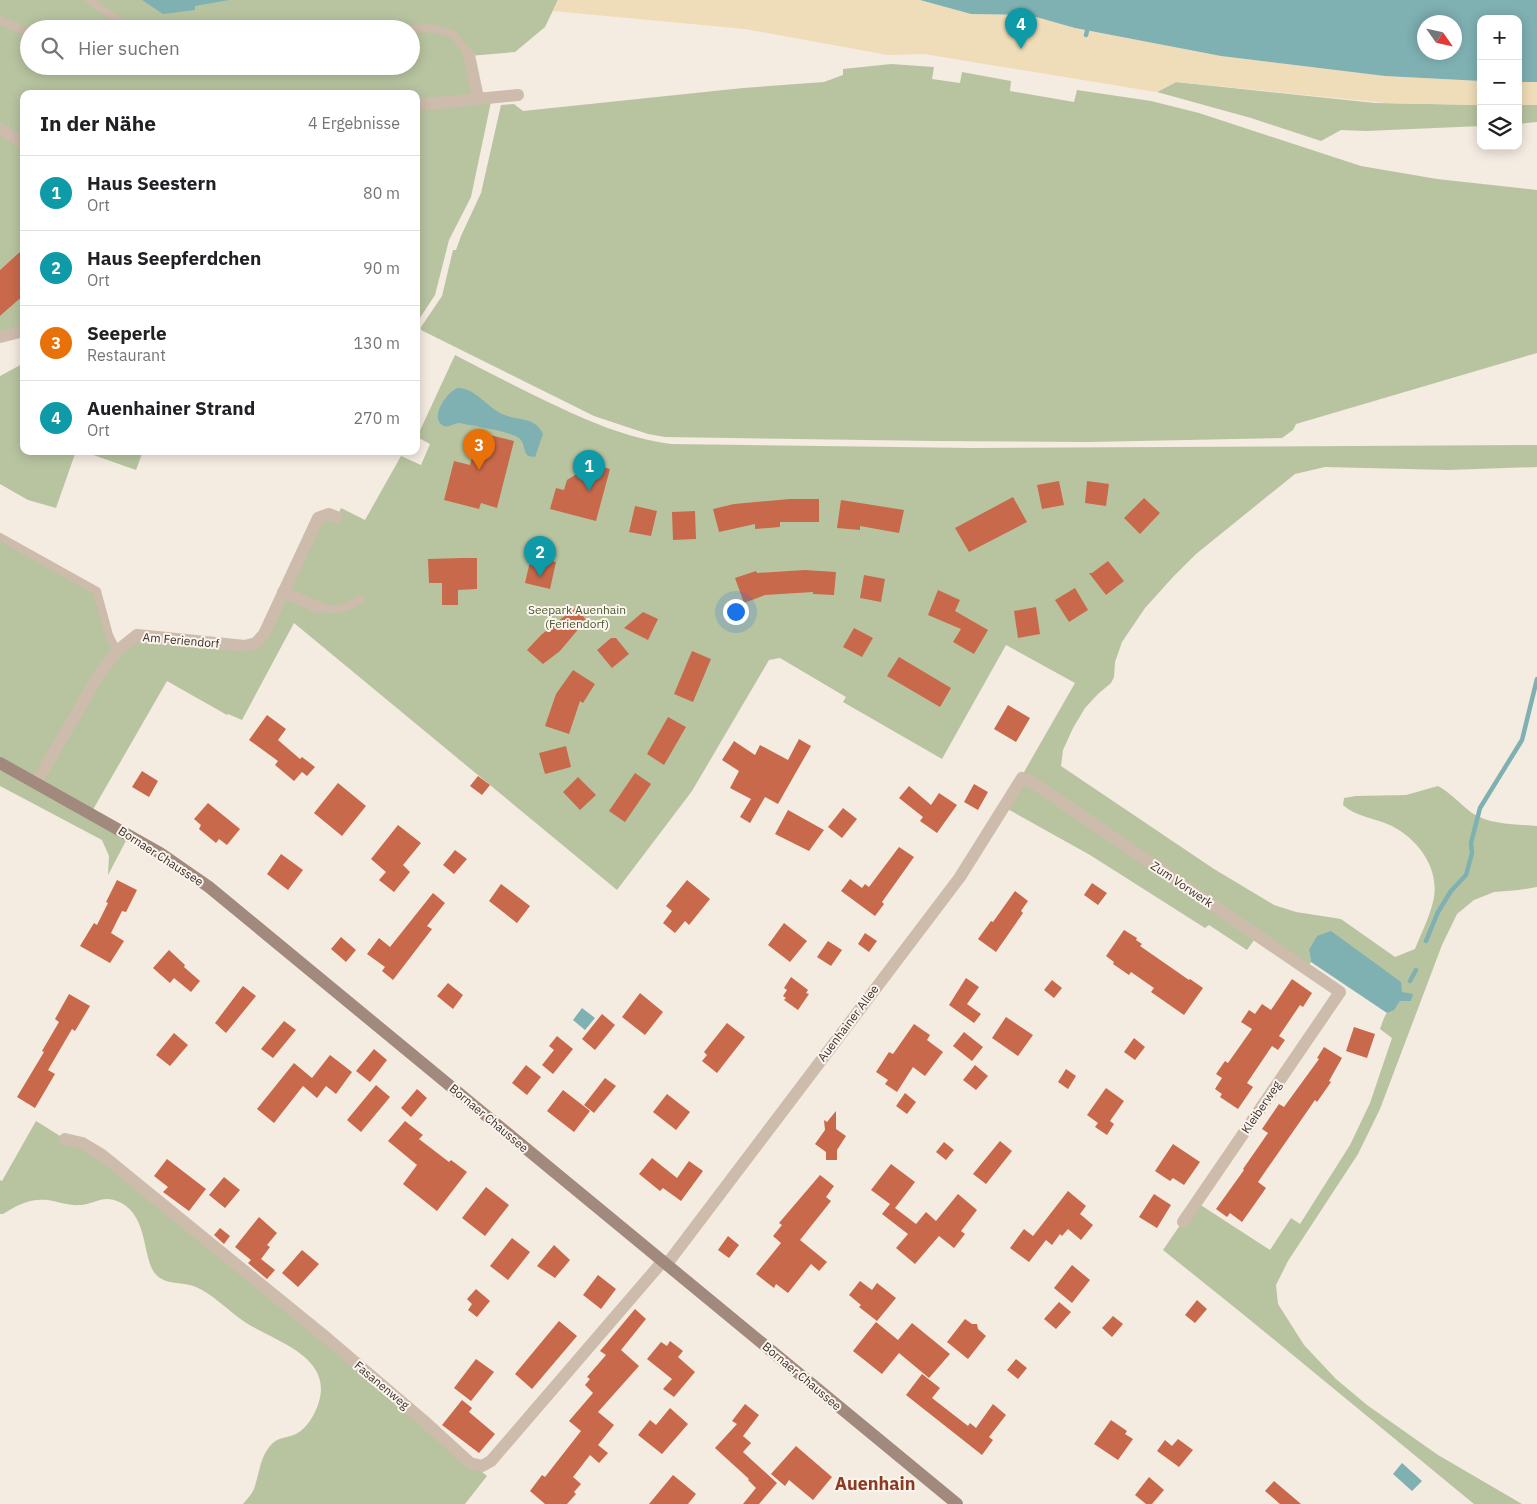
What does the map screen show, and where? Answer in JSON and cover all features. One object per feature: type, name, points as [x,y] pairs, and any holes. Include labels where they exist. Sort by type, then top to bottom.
[{"type":"street","points":[[469,55],[478,98]]},
{"type":"street","points":[[420,104],[478,98],[493,93],[518,95]]},
{"type":"street","points":[[0,129],[20,142]]},
{"type":"street","points":[[0,337],[20,333]]},
{"type":"street","name":"Am Feriendorf","points":[[36,783],[100,673],[116,651],[137,635],[245,646],[256,643],[264,634],[318,518],[329,514],[337,517]]},
{"type":"street","points":[[284,592],[318,607]]},
{"type":"street","name":"Bornaer Chaussee","points":[[0,763],[160,852],[210,888],[957,1504]]},
{"type":"street","name":"Zum Vorwerk","points":[[1022,778],[1044,790],[1340,992]]},
{"type":"street","name":"Auenhainer Allee","points":[[665,1262],[960,877],[1022,778]]},
{"type":"street","name":"Kleiberweg","points":[[1182,1222],[1340,992]]},
{"type":"street","name":"Fasanenweg","points":[[65,1139],[82,1143],[102,1156],[328,1339],[470,1463],[482,1466],[492,1461],[665,1262]]},
{"type":"lane","points":[[89,0],[119,20]]},
{"type":"lane","points":[[0,20],[20,29]]},
{"type":"lane","points":[[420,29],[432,28],[454,36],[469,55]]},
{"type":"lane","points":[[0,537],[97,591],[109,635],[116,651]]},
{"type":"lane","points":[[318,607],[331,610],[344,609],[362,599]]},
{"type":"green space","points":[[0,0],[558,0],[545,27],[515,52],[469,56],[478,98],[492,97],[471,197],[449,240],[435,295],[420,318],[420,90],[20,90],[20,252],[0,270]]},
{"type":"green space","points":[[891,64],[934,67],[932,79],[960,83],[962,72],[1011,81],[1010,91],[1074,102],[1077,90],[1151,101],[1199,113],[1361,166],[1437,179],[1537,190],[1537,353],[1296,424],[1293,430],[1282,438],[1089,442],[665,437],[648,434],[594,416],[421,330],[421,327],[442,296],[453,250],[456,250],[481,193],[501,105],[514,104],[523,111],[743,88],[824,82],[843,75],[843,69]]},
{"type":"green space","points":[[1176,82],[1375,103],[1477,105],[1477,126],[1366,131],[1341,130],[1321,141],[1251,118],[1157,92]]},
{"type":"green space","points":[[1522,105],[1537,105],[1537,122],[1522,124]]},
{"type":"green space","points":[[20,298],[20,332],[0,337],[0,316]]},
{"type":"green space","name":"Seepark Auenhain (Feriendorf)","points":[[455,355],[548,402],[593,422],[638,438],[671,444],[973,448],[1537,445],[1537,467],[1448,470],[1325,467],[1295,474],[1196,554],[1145,608],[1122,642],[1115,662],[1114,677],[1111,683],[1085,708],[1073,728],[1063,750],[1061,766],[1214,869],[1274,905],[1296,912],[1341,919],[1395,957],[1415,949],[1427,920],[1435,890],[1431,868],[1426,857],[1411,839],[1386,823],[1348,809],[1343,805],[1344,798],[1406,795],[1438,786],[1479,817],[1503,823],[1537,826],[1537,887],[1494,892],[1474,900],[1457,914],[1442,945],[1380,1109],[1358,1154],[1288,1261],[1276,1285],[1278,1304],[1304,1345],[1336,1379],[1367,1405],[1438,1455],[1522,1504],[1474,1504],[1163,1250],[1196,1202],[1270,1250],[1291,1218],[1300,1224],[1350,1145],[1370,1103],[1392,1038],[1380,1029],[1386,1014],[1399,1003],[1402,992],[1309,950],[1311,962],[1306,969],[1257,936],[1247,950],[1209,925],[1205,928],[1090,855],[1004,807],[1075,683],[1006,645],[942,759],[843,702],[846,697],[780,658],[769,660],[692,791],[617,890],[294,623],[242,720],[227,715],[167,681],[91,813],[129,835],[108,875],[109,856],[102,840],[0,786],[0,537],[97,591],[117,651],[137,635],[256,643],[318,518],[337,517],[341,508],[365,520],[401,456],[421,465],[430,444],[420,439],[420,431]]},
{"type":"green space","points":[[20,365],[20,455],[75,455],[56,508],[28,500],[0,484],[0,376]]},
{"type":"green space","points":[[93,455],[142,455],[136,470]]},
{"type":"green space","points":[[36,1121],[65,1139],[82,1143],[487,1476],[465,1504],[243,1504],[254,1489],[262,1461],[270,1446],[279,1439],[292,1436],[301,1431],[314,1415],[321,1395],[319,1376],[302,1355],[252,1327],[209,1294],[192,1285],[169,1282],[160,1278],[149,1262],[144,1239],[135,1215],[126,1206],[110,1199],[77,1205],[48,1200],[35,1200],[0,1214],[0,1180],[2,1181]]},
{"type":"sand","points":[[558,0],[920,0],[971,14],[1029,15],[1075,28],[1221,56],[1385,76],[1477,81],[1477,105],[1386,103],[1176,82],[1156,92],[924,54],[888,55],[745,29],[553,11]]},
{"type":"sand","points":[[1522,82],[1537,82],[1537,105],[1522,105]]},
{"type":"water","points":[[142,0],[229,0],[195,6],[195,10],[163,14]]},
{"type":"water","points":[[920,0],[1537,0],[1537,82],[1522,82],[1522,15],[1477,15],[1477,81],[1385,76],[1221,56],[1075,28],[1029,15],[971,14]]},
{"type":"water","points":[[458,388],[470,391],[502,414],[525,420],[540,428],[543,434],[535,457],[528,456],[523,443],[516,436],[459,423],[444,426],[438,418],[438,412],[449,394]]},
{"type":"water","points":[[1331,931],[1401,982],[1402,992],[1413,994],[1411,1001],[1400,1001],[1394,1010],[1387,1013],[1311,962],[1309,950],[1317,936]]},
{"type":"water","points":[[582,1008],[595,1018],[585,1030],[573,1020]]},
{"type":"water","points":[[1402,1463],[1422,1481],[1412,1491],[1393,1474]]},
{"type":"building","points":[[20,252],[20,298],[0,316],[0,270]]},
{"type":"building","points":[[478,432],[514,441],[497,508],[481,503],[479,509],[444,500],[454,461],[470,465]]},
{"type":"building","points":[[582,462],[610,469],[596,521],[550,509],[556,488],[564,490],[567,480],[580,472]]},
{"type":"building","points":[[1059,481],[1064,505],[1042,509],[1037,485]]},
{"type":"building","points":[[1087,481],[1109,484],[1106,506],[1085,503]]},
{"type":"building","points":[[1013,497],[1027,522],[969,552],[955,528]]},
{"type":"building","points":[[1144,498],[1160,513],[1140,534],[1124,518]]},
{"type":"building","points":[[790,499],[819,499],[819,522],[780,522],[780,527],[755,529],[755,524],[719,532],[713,509],[734,504]]},
{"type":"building","points":[[841,500],[904,510],[899,533],[860,526],[860,530],[837,528]]},
{"type":"building","points":[[635,506],[657,511],[651,536],[629,532]]},
{"type":"building","points":[[695,511],[696,539],[673,540],[672,512]]},
{"type":"building","points":[[531,557],[556,562],[550,589],[525,583]]},
{"type":"building","points":[[477,558],[477,589],[458,590],[458,605],[442,605],[442,583],[429,583],[428,559]]},
{"type":"building","points":[[1108,561],[1124,581],[1106,595],[1089,573],[1092,573]]},
{"type":"building","points":[[805,570],[836,572],[834,595],[813,594],[813,592],[765,595],[744,603],[735,578],[756,571],[757,573]]},
{"type":"building","points":[[864,575],[885,579],[881,602],[860,598]]},
{"type":"building","points":[[1075,588],[1088,610],[1069,622],[1055,600]]},
{"type":"building","points":[[938,590],[960,600],[955,611],[988,630],[974,654],[953,642],[961,629],[928,615]]},
{"type":"building","points":[[576,607],[586,620],[560,651],[543,664],[527,650],[541,635]]},
{"type":"building","points":[[1036,607],[1040,634],[1018,638],[1014,611]]},
{"type":"building","points":[[643,612],[658,619],[648,640],[624,628]]},
{"type":"building","points":[[854,628],[873,638],[862,657],[843,647]]},
{"type":"building","points":[[611,638],[616,638],[629,654],[612,668],[597,650]]},
{"type":"building","points":[[692,651],[711,659],[693,702],[674,694]]},
{"type":"building","points":[[899,657],[951,688],[940,707],[887,676]]},
{"type":"building","points":[[573,670],[595,684],[583,703],[580,701],[569,734],[545,726],[556,694]]},
{"type":"building","points":[[1008,705],[1030,718],[1016,742],[994,729]]},
{"type":"building","points":[[267,715],[286,729],[278,740],[300,759],[302,757],[315,767],[307,776],[302,772],[294,781],[275,765],[278,761],[249,740]]},
{"type":"building","points":[[668,717],[686,727],[664,765],[647,754]]},
{"type":"building","points":[[799,739],[811,746],[778,804],[765,797],[750,823],[740,817],[751,799],[730,788],[739,771],[722,760],[734,741],[755,755],[760,745],[788,760]]},
{"type":"building","points":[[566,746],[571,767],[545,774],[539,753]]},
{"type":"building","points":[[142,771],[158,781],[149,797],[132,787]]},
{"type":"building","points":[[635,773],[651,784],[625,822],[609,811]]},
{"type":"building","points":[[478,776],[490,785],[482,795],[470,786]]},
{"type":"building","points":[[578,777],[596,795],[580,810],[563,792]]},
{"type":"building","points":[[338,783],[366,806],[342,836],[314,813]]},
{"type":"building","points":[[974,784],[988,792],[978,810],[964,802]]},
{"type":"building","points":[[909,786],[931,805],[939,793],[957,805],[937,833],[920,821],[923,817],[899,798]]},
{"type":"building","points":[[208,803],[240,829],[227,845],[219,839],[216,843],[199,829],[201,825],[194,819]]},
{"type":"building","points":[[843,808],[857,819],[842,838],[828,827]]},
{"type":"building","points":[[788,810],[824,830],[809,851],[775,834]]},
{"type":"building","points":[[398,825],[421,843],[403,865],[410,872],[394,892],[379,880],[386,872],[371,859]]},
{"type":"building","points":[[899,847],[914,857],[882,902],[884,904],[875,916],[841,891],[850,879],[862,888],[865,884],[869,887]]},
{"type":"building","points":[[455,850],[467,859],[454,874],[443,865]]},
{"type":"building","points":[[281,854],[303,870],[288,890],[267,874]]},
{"type":"building","points":[[117,880],[137,890],[126,912],[122,911],[111,933],[124,941],[110,963],[80,946],[94,923],[97,925]]},
{"type":"building","points":[[687,880],[710,899],[689,925],[685,921],[675,933],[663,923],[672,911],[666,906]]},
{"type":"building","points":[[1092,883],[1107,893],[1098,905],[1084,895]]},
{"type":"building","points":[[501,884],[530,906],[517,923],[489,901]]},
{"type":"building","points":[[1015,891],[1028,901],[1021,911],[1023,913],[996,952],[978,939],[991,921],[993,922]]},
{"type":"building","points":[[433,893],[445,903],[427,926],[432,929],[393,980],[382,971],[385,967],[367,954],[379,938],[390,947]]},
{"type":"building","points":[[784,923],[807,941],[790,962],[768,945]]},
{"type":"building","points":[[1124,930],[1137,938],[1136,940],[1142,944],[1140,946],[1203,988],[1184,1015],[1151,992],[1154,988],[1131,972],[1129,975],[1113,964],[1114,962],[1106,956]]},
{"type":"building","points":[[865,933],[877,941],[869,952],[858,944]]},
{"type":"building","points":[[341,937],[356,950],[346,962],[331,949]]},
{"type":"building","points":[[828,941],[842,950],[831,966],[817,957]]},
{"type":"building","points":[[169,950],[200,981],[191,992],[174,978],[170,983],[153,968]]},
{"type":"building","points":[[791,977],[808,990],[806,993],[809,994],[798,1010],[784,1000],[786,998],[783,996],[787,990],[784,988]]},
{"type":"building","points":[[966,978],[979,987],[967,1004],[981,1014],[974,1023],[949,1005]]},
{"type":"building","points":[[1292,979],[1312,993],[1303,1007],[1300,1005],[1279,1036],[1285,1040],[1278,1050],[1272,1046],[1247,1083],[1253,1087],[1238,1109],[1220,1097],[1222,1094],[1215,1089],[1222,1078],[1216,1074],[1225,1061],[1228,1063],[1252,1029],[1241,1022],[1249,1010],[1255,1014],[1262,1004],[1271,1010]]},
{"type":"building","points":[[1052,980],[1062,988],[1054,998],[1044,990]]},
{"type":"building","points":[[448,983],[463,995],[453,1009],[437,996]]},
{"type":"building","points":[[243,986],[256,996],[226,1033],[215,1023]]},
{"type":"building","points":[[640,993],[663,1012],[645,1035],[622,1017]]},
{"type":"building","points":[[69,994],[90,1006],[75,1031],[72,1029],[48,1070],[55,1074],[35,1108],[17,1097],[44,1052],[42,1051],[59,1022],[55,1019]]},
{"type":"building","points":[[602,1014],[615,1025],[595,1050],[582,1039]]},
{"type":"building","points":[[1006,1017],[1033,1035],[1018,1056],[992,1038]]},
{"type":"building","points":[[284,1021],[296,1030],[273,1058],[261,1049]]},
{"type":"building","points":[[727,1023],[745,1037],[717,1073],[702,1061],[707,1055],[704,1052]]},
{"type":"building","points":[[914,1024],[930,1035],[927,1040],[943,1052],[925,1076],[913,1067],[897,1092],[885,1084],[888,1080],[876,1072],[889,1052],[893,1054]]},
{"type":"building","points":[[1354,1027],[1375,1034],[1367,1058],[1346,1051]]},
{"type":"building","points":[[964,1032],[983,1047],[972,1061],[953,1046]]},
{"type":"building","points":[[174,1033],[188,1045],[170,1066],[156,1055]]},
{"type":"building","points":[[557,1036],[573,1049],[553,1074],[542,1065],[554,1050],[549,1046]]},
{"type":"building","points":[[1134,1038],[1145,1047],[1135,1060],[1124,1052]]},
{"type":"building","points":[[1324,1047],[1342,1058],[1329,1081],[1331,1082],[1317,1102],[1315,1100],[1258,1182],[1266,1188],[1242,1222],[1230,1213],[1227,1217],[1216,1209],[1268,1133],[1262,1129],[1279,1104],[1284,1107],[1319,1059],[1317,1058]]},
{"type":"building","points":[[374,1049],[387,1060],[370,1082],[356,1071]]},
{"type":"building","points":[[330,1055],[352,1072],[336,1094],[326,1086],[317,1098],[303,1086],[274,1123],[257,1109],[294,1063],[312,1078]]},
{"type":"building","points":[[526,1065],[541,1077],[527,1095],[512,1083]]},
{"type":"building","points":[[975,1065],[988,1076],[976,1090],[963,1080]]},
{"type":"building","points":[[1066,1069],[1076,1076],[1068,1089],[1058,1082]]},
{"type":"building","points":[[605,1078],[616,1086],[594,1113],[584,1105]]},
{"type":"building","points":[[376,1085],[390,1097],[361,1132],[347,1120]]},
{"type":"building","points":[[1106,1088],[1124,1101],[1110,1121],[1114,1124],[1107,1135],[1095,1127],[1098,1123],[1087,1115]]},
{"type":"building","points":[[417,1089],[427,1098],[411,1117],[401,1108]]},
{"type":"building","points":[[563,1090],[590,1111],[574,1132],[547,1111]]},
{"type":"building","points":[[905,1093],[916,1102],[907,1114],[896,1106]]},
{"type":"building","points":[[667,1094],[690,1112],[676,1130],[653,1112]]},
{"type":"building","points":[[836,1111],[836,1129],[846,1136],[837,1150],[837,1160],[826,1160],[826,1152],[815,1144],[825,1130],[824,1120],[827,1122]]},
{"type":"building","points":[[405,1121],[423,1135],[419,1139],[449,1162],[451,1160],[467,1172],[437,1211],[403,1184],[417,1165],[388,1141]]},
{"type":"building","points":[[1000,1141],[1012,1151],[986,1184],[973,1174]]},
{"type":"building","points":[[944,1142],[954,1150],[946,1160],[936,1152]]},
{"type":"building","points":[[1173,1144],[1200,1162],[1184,1185],[1173,1178],[1170,1181],[1155,1171]]},
{"type":"building","points":[[652,1158],[677,1178],[689,1161],[703,1171],[681,1201],[663,1188],[660,1191],[639,1174]]},
{"type":"building","points":[[167,1159],[206,1189],[189,1211],[163,1192],[168,1187],[154,1176]]},
{"type":"building","points":[[891,1164],[915,1182],[895,1208],[916,1224],[926,1212],[936,1221],[958,1194],[977,1210],[961,1231],[965,1234],[954,1248],[939,1236],[915,1264],[896,1248],[908,1234],[882,1214],[890,1204],[871,1190]]},
{"type":"building","points":[[820,1175],[834,1186],[826,1197],[831,1201],[800,1240],[827,1262],[819,1271],[811,1264],[788,1293],[776,1284],[774,1288],[756,1274],[781,1243],[773,1236],[782,1225],[779,1223]]},
{"type":"building","points":[[224,1177],[240,1190],[225,1208],[209,1195]]},
{"type":"building","points":[[486,1187],[509,1205],[485,1236],[462,1218]]},
{"type":"building","points":[[1068,1191],[1086,1206],[1080,1214],[1093,1225],[1081,1240],[1068,1229],[1062,1236],[1060,1234],[1052,1245],[1046,1240],[1029,1262],[1010,1248],[1024,1229],[1033,1236]]},
{"type":"building","points":[[1154,1194],[1171,1205],[1157,1228],[1139,1217]]},
{"type":"building","points":[[259,1217],[277,1233],[267,1245],[270,1247],[261,1259],[275,1270],[267,1279],[248,1263],[251,1260],[235,1247]]},
{"type":"building","points":[[220,1228],[230,1236],[224,1244],[214,1235]]},
{"type":"building","points":[[728,1236],[739,1245],[729,1258],[718,1250]]},
{"type":"building","points":[[512,1238],[530,1252],[508,1280],[490,1266]]},
{"type":"building","points":[[554,1245],[570,1260],[555,1278],[537,1266]]},
{"type":"building","points":[[302,1250],[319,1264],[298,1287],[282,1273]]},
{"type":"building","points":[[1072,1265],[1090,1280],[1072,1303],[1054,1288]]},
{"type":"building","points":[[598,1275],[616,1289],[601,1309],[583,1295]]},
{"type":"building","points":[[860,1281],[872,1290],[877,1283],[896,1298],[877,1321],[859,1307],[861,1305],[849,1295]]},
{"type":"building","points":[[476,1289],[490,1301],[477,1317],[468,1310],[472,1304],[467,1299]]},
{"type":"building","points":[[1197,1300],[1207,1309],[1195,1323],[1185,1315]]},
{"type":"building","points":[[1059,1302],[1071,1312],[1056,1329],[1044,1319]]},
{"type":"building","points":[[635,1309],[646,1319],[621,1350],[639,1366],[598,1412],[614,1425],[598,1445],[608,1453],[599,1463],[590,1455],[573,1477],[581,1484],[574,1492],[576,1494],[567,1504],[545,1504],[530,1491],[542,1475],[545,1477],[581,1431],[569,1421],[593,1393],[585,1385],[590,1379],[587,1377],[606,1355],[600,1351]]},
{"type":"building","points":[[1113,1316],[1123,1324],[1112,1337],[1102,1328]]},
{"type":"building","points":[[965,1319],[972,1324],[977,1324],[978,1329],[986,1336],[968,1359],[947,1342]]},
{"type":"building","points":[[559,1321],[577,1336],[532,1389],[515,1374]]},
{"type":"building","points":[[876,1322],[898,1340],[912,1323],[950,1354],[929,1378],[899,1353],[882,1374],[853,1351]]},
{"type":"building","points":[[670,1341],[683,1351],[678,1357],[695,1372],[674,1397],[663,1389],[672,1379],[647,1359],[661,1342],[667,1346]]},
{"type":"building","points":[[476,1359],[494,1372],[471,1401],[454,1388]]},
{"type":"building","points":[[1016,1359],[1027,1368],[1018,1379],[1007,1370]]},
{"type":"building","points":[[922,1374],[940,1388],[932,1398],[968,1426],[970,1423],[976,1428],[993,1404],[1006,1415],[989,1437],[993,1440],[982,1455],[906,1395]]},
{"type":"building","points":[[462,1400],[472,1408],[469,1412],[495,1434],[479,1453],[442,1425]]},
{"type":"building","points":[[745,1404],[759,1415],[743,1436],[751,1443],[743,1452],[777,1483],[759,1504],[743,1504],[756,1488],[749,1479],[715,1448],[737,1424],[732,1421]]},
{"type":"building","points":[[670,1408],[688,1424],[662,1454],[638,1435],[650,1420],[656,1425]]},
{"type":"building","points":[[1111,1420],[1127,1431],[1125,1434],[1133,1439],[1118,1460],[1094,1444]]},
{"type":"building","points":[[1178,1439],[1193,1450],[1179,1467],[1157,1451],[1165,1440],[1172,1446]]},
{"type":"building","points":[[796,1446],[832,1477],[813,1500],[789,1480],[785,1486],[771,1474]]},
{"type":"building","points":[[673,1475],[696,1494],[688,1504],[649,1504]]},
{"type":"building","points":[[1149,1477],[1164,1490],[1152,1504],[1146,1504],[1135,1495]]},
{"type":"building","points":[[1274,1481],[1301,1504],[1280,1504],[1265,1491]]},
{"type":"waterway","points":[[1086,35],[1087,31]]},
{"type":"waterway","points":[[1426,941],[1438,912],[1451,891],[1466,875],[1472,853],[1471,843],[1480,808],[1522,740],[1537,679]]},
{"type":"waterway","points":[[1410,981],[1416,970]]},
{"type":"place","name":"Auenhainer Strand","points":[[1021,49]]},
{"type":"place","name":"Seeperle","points":[[479,470]]},
{"type":"place","name":"Haus Seestern","points":[[589,491]]},
{"type":"place","name":"Haus Seepferdchen","points":[[540,577]]},
{"type":"district","name":"Auenhain","points":[[875,1483]]}]
